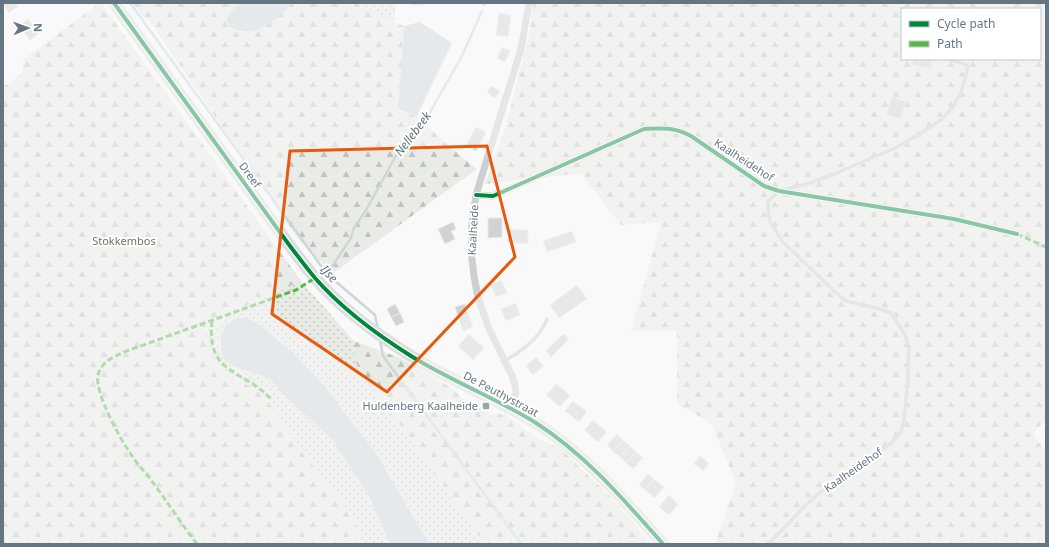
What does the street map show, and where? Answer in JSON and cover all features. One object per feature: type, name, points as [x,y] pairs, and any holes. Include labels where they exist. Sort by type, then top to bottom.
[{"type":"main road","name":"Dreef","points":[[114,3],[287,242],[315,278],[369,327],[389,341]]},
{"type":"main road","name":"De Peuthystraat","points":[[389,341],[412,356],[510,408],[536,423],[554,436],[581,458],[607,483],[663,544]]},
{"type":"street","name":"Kaalheide","points":[[510,408],[516,393],[515,385],[488,325],[478,298],[471,251],[472,222],[476,195],[521,49],[529,3]]},
{"type":"street","name":"Kaalheidehof","points":[[476,195],[493,196],[644,129],[662,128],[678,130],[691,136],[764,186],[779,191],[954,219],[1017,234]]},
{"type":"lane","name":"Kaalheidehof","points":[[766,544],[771,541],[811,500],[833,482],[889,445],[901,432],[904,421],[908,379],[908,346],[904,333],[891,313],[846,301],[834,291],[783,242],[770,222],[768,201],[779,191],[807,184],[894,148],[922,134],[942,119],[953,107],[961,92],[968,65],[950,60]]},
{"type":"lane","points":[[504,361],[520,352],[535,338],[544,327],[547,319]]},
{"type":"highlighted area","points":[[487,146],[515,257],[387,392],[272,314],[290,151]]},
{"type":"green space","name":"Stokkembos","points":[[101,3],[301,281],[239,309],[204,332],[215,364],[265,396],[301,451],[350,512],[364,544],[3,544],[3,87],[22,73],[24,59]]},
{"type":"green space","points":[[132,3],[240,3],[229,14],[233,29],[240,32],[249,32],[273,20],[292,3],[358,3],[360,7],[389,21],[404,26],[398,109],[417,116],[449,146],[477,169],[333,273],[299,240],[149,20],[142,16]]},
{"type":"green space","points":[[358,3],[396,3],[394,23],[360,7]]},
{"type":"green space","points":[[533,3],[1046,3],[1046,245],[1037,243],[1046,247],[1046,419],[1033,434],[1046,452],[1046,544],[715,544],[736,483],[711,423],[677,404],[677,331],[631,331],[661,222],[621,225],[581,174],[527,178],[485,184],[505,129],[530,31]]},
{"type":"green space","points":[[979,3],[995,3],[1017,8],[977,8]]},
{"type":"green space","points":[[301,281],[354,341],[354,360],[484,544],[429,544],[376,453],[321,382],[293,352],[258,324],[233,366],[269,378],[286,397],[333,441],[369,496],[390,544],[364,544],[350,512],[301,451],[265,396],[215,364],[204,332],[239,309]]},
{"type":"green space","points":[[354,341],[398,357],[452,388],[462,398],[493,414],[505,414],[538,439],[561,449],[610,496],[652,544],[484,544],[354,360]]},
{"type":"shaded area","points":[[240,3],[292,3],[271,23],[255,31],[245,32],[230,27],[227,23],[229,14]]},
{"type":"shaded area","points":[[420,22],[452,43],[417,116],[398,109],[404,26]]},
{"type":"shaded area","points":[[237,318],[248,318],[258,324],[293,352],[321,382],[376,453],[429,544],[390,544],[369,496],[333,441],[286,397],[269,378],[233,366],[224,359],[221,348],[221,336],[226,325]]},
{"type":"building","points":[[3,3],[15,3],[18,6],[9,13]]},
{"type":"building","points":[[411,3],[424,3],[424,5],[411,5]]},
{"type":"building","points":[[499,13],[511,15],[508,37],[496,35]]},
{"type":"building","points":[[28,19],[39,33],[30,40],[19,26]]},
{"type":"building","points":[[502,47],[510,51],[505,62],[497,58]]},
{"type":"building","points":[[913,60],[932,60],[930,69],[912,65]]},
{"type":"building","points":[[491,86],[500,91],[495,98],[487,92]]},
{"type":"building","points":[[891,97],[906,101],[901,119],[886,115]]},
{"type":"building","points":[[476,127],[486,132],[476,151],[466,145]]},
{"type":"building","points":[[488,218],[502,218],[502,237],[488,238]]},
{"type":"building","points":[[453,222],[456,229],[451,231],[455,239],[445,244],[438,229]]},
{"type":"building","points":[[509,229],[528,230],[528,244],[508,242]]},
{"type":"building","points":[[572,231],[576,242],[547,252],[543,241]]},
{"type":"building","points":[[501,280],[507,293],[496,297],[491,285]]},
{"type":"building","points":[[577,285],[587,299],[559,318],[550,305]]},
{"type":"building","points":[[516,303],[520,315],[506,321],[501,309]]},
{"type":"building","points":[[395,304],[400,313],[391,317],[387,309]]},
{"type":"building","points":[[465,304],[473,327],[463,331],[455,307]]},
{"type":"building","points":[[400,313],[404,322],[396,326],[391,317]]},
{"type":"building","points":[[469,334],[484,348],[473,360],[458,346]]},
{"type":"building","points":[[563,334],[569,339],[551,357],[546,351]]},
{"type":"building","points":[[536,357],[544,366],[533,375],[526,366]]},
{"type":"building","points":[[556,384],[570,395],[560,407],[546,395]]},
{"type":"building","points":[[573,401],[587,412],[579,422],[565,411]]},
{"type":"building","points":[[593,420],[607,432],[598,442],[584,430]]},
{"type":"building","points":[[617,434],[623,440],[613,451],[607,445]]},
{"type":"building","points":[[623,440],[630,446],[620,457],[613,451]]},
{"type":"building","points":[[630,446],[636,452],[626,463],[620,457]]},
{"type":"building","points":[[636,452],[643,458],[633,469],[626,463]]},
{"type":"building","points":[[700,456],[709,463],[703,471],[694,464]]},
{"type":"building","points":[[648,474],[654,479],[645,490],[639,485]]},
{"type":"building","points":[[654,479],[664,487],[655,498],[645,490]]},
{"type":"building","points":[[669,495],[678,504],[669,515],[659,507]]},
{"type":"waterway","name":"IJse","points":[[130,3],[327,274],[375,315],[378,330]]},
{"type":"waterway","name":"Nellebeek","points":[[327,274],[351,238],[353,230],[366,210],[403,143],[430,112],[462,56],[482,11]]},
{"type":"waterway","name":"IJse","points":[[380,339],[383,356],[521,544]]},
{"type":"marked path","points":[[1017,234],[1046,247]]},
{"type":"marked path","points":[[197,544],[120,437],[100,392],[98,382],[100,370],[108,360],[124,352],[296,290],[315,278]]},
{"type":"marked path","points":[[212,321],[212,339],[215,352],[221,362],[229,369],[260,389],[271,399]]},
{"type":"cycle path","points":[[114,3],[287,242],[311,274],[336,300],[385,339],[411,356],[442,374],[521,414],[554,436],[571,449],[604,479],[663,544]]},
{"type":"cycle path","points":[[476,195],[493,196],[644,129],[657,128],[679,131],[691,136],[764,186],[779,191],[954,219],[1017,234]]},
{"type":"place","name":"Huldenberg Kaalheide","points":[[486,406]]}]
